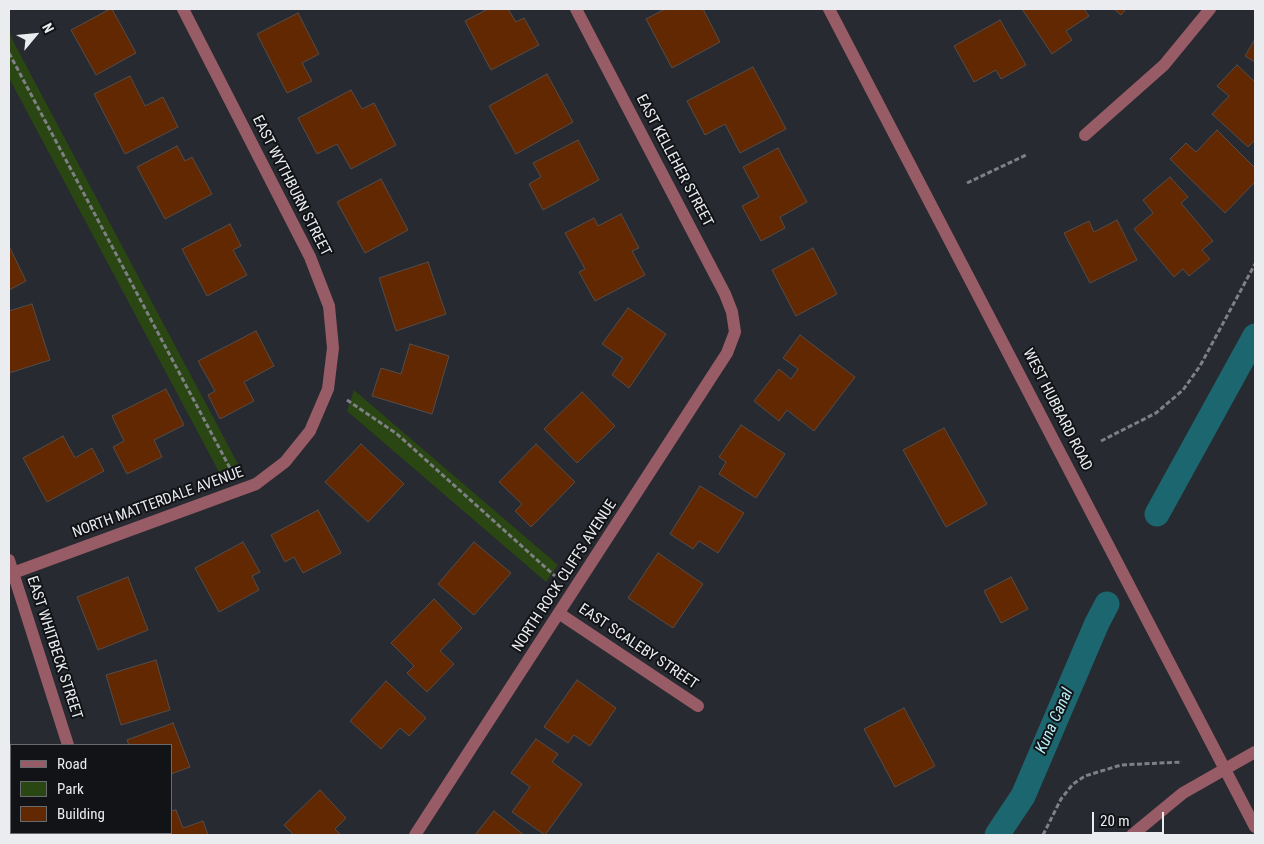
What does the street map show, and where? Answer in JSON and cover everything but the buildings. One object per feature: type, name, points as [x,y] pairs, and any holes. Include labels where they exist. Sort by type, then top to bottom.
[{"type":"street","name":"EAST WYTHBURN STREET","points":[[182,9],[310,257],[329,306],[333,348],[328,389]]},
{"type":"street","name":"EAST KELLEHER STREET","points":[[576,9],[724,294],[732,312],[734,332]]},
{"type":"street","name":"WEST HUBBARD ROAD","points":[[829,9],[1255,827]]},
{"type":"street","points":[[1085,135],[1164,65],[1210,9]]},
{"type":"street","name":"NORTH ROCK CLIFFS AVENUE","points":[[416,835],[727,353],[734,332]]},
{"type":"street","name":"NORTH MATTERDALE AVENUE","points":[[11,567],[256,484],[285,462],[310,431],[328,389]]},
{"type":"street","name":"EAST WHITBECK STREET","points":[[11,567],[68,744]]},
{"type":"street","name":"EAST SCALEBY STREET","points":[[560,614],[698,706]]},
{"type":"street","points":[[1132,835],[1183,794],[1255,752]]},
{"type":"path","points":[[9,54],[230,470]]},
{"type":"path","points":[[967,182],[1026,155]]},
{"type":"path","points":[[1101,441],[1156,413],[1184,390],[1200,366],[1255,264]]},
{"type":"path","points":[[347,400],[397,434],[555,576]]},
{"type":"path","points":[[1042,835],[1061,800],[1073,784],[1085,776],[1121,765],[1182,762]]},
{"type":"green space","points":[[9,30],[13,41],[238,464],[219,472],[9,78]]},
{"type":"green space","points":[[354,390],[558,565],[546,582],[347,411]]},
{"type":"waterway","name":"Kuna Canal","points":[[1157,514],[1255,336]]},
{"type":"waterway","name":"Kuna Canal","points":[[997,835],[1023,796],[1097,623],[1107,604]]}]
